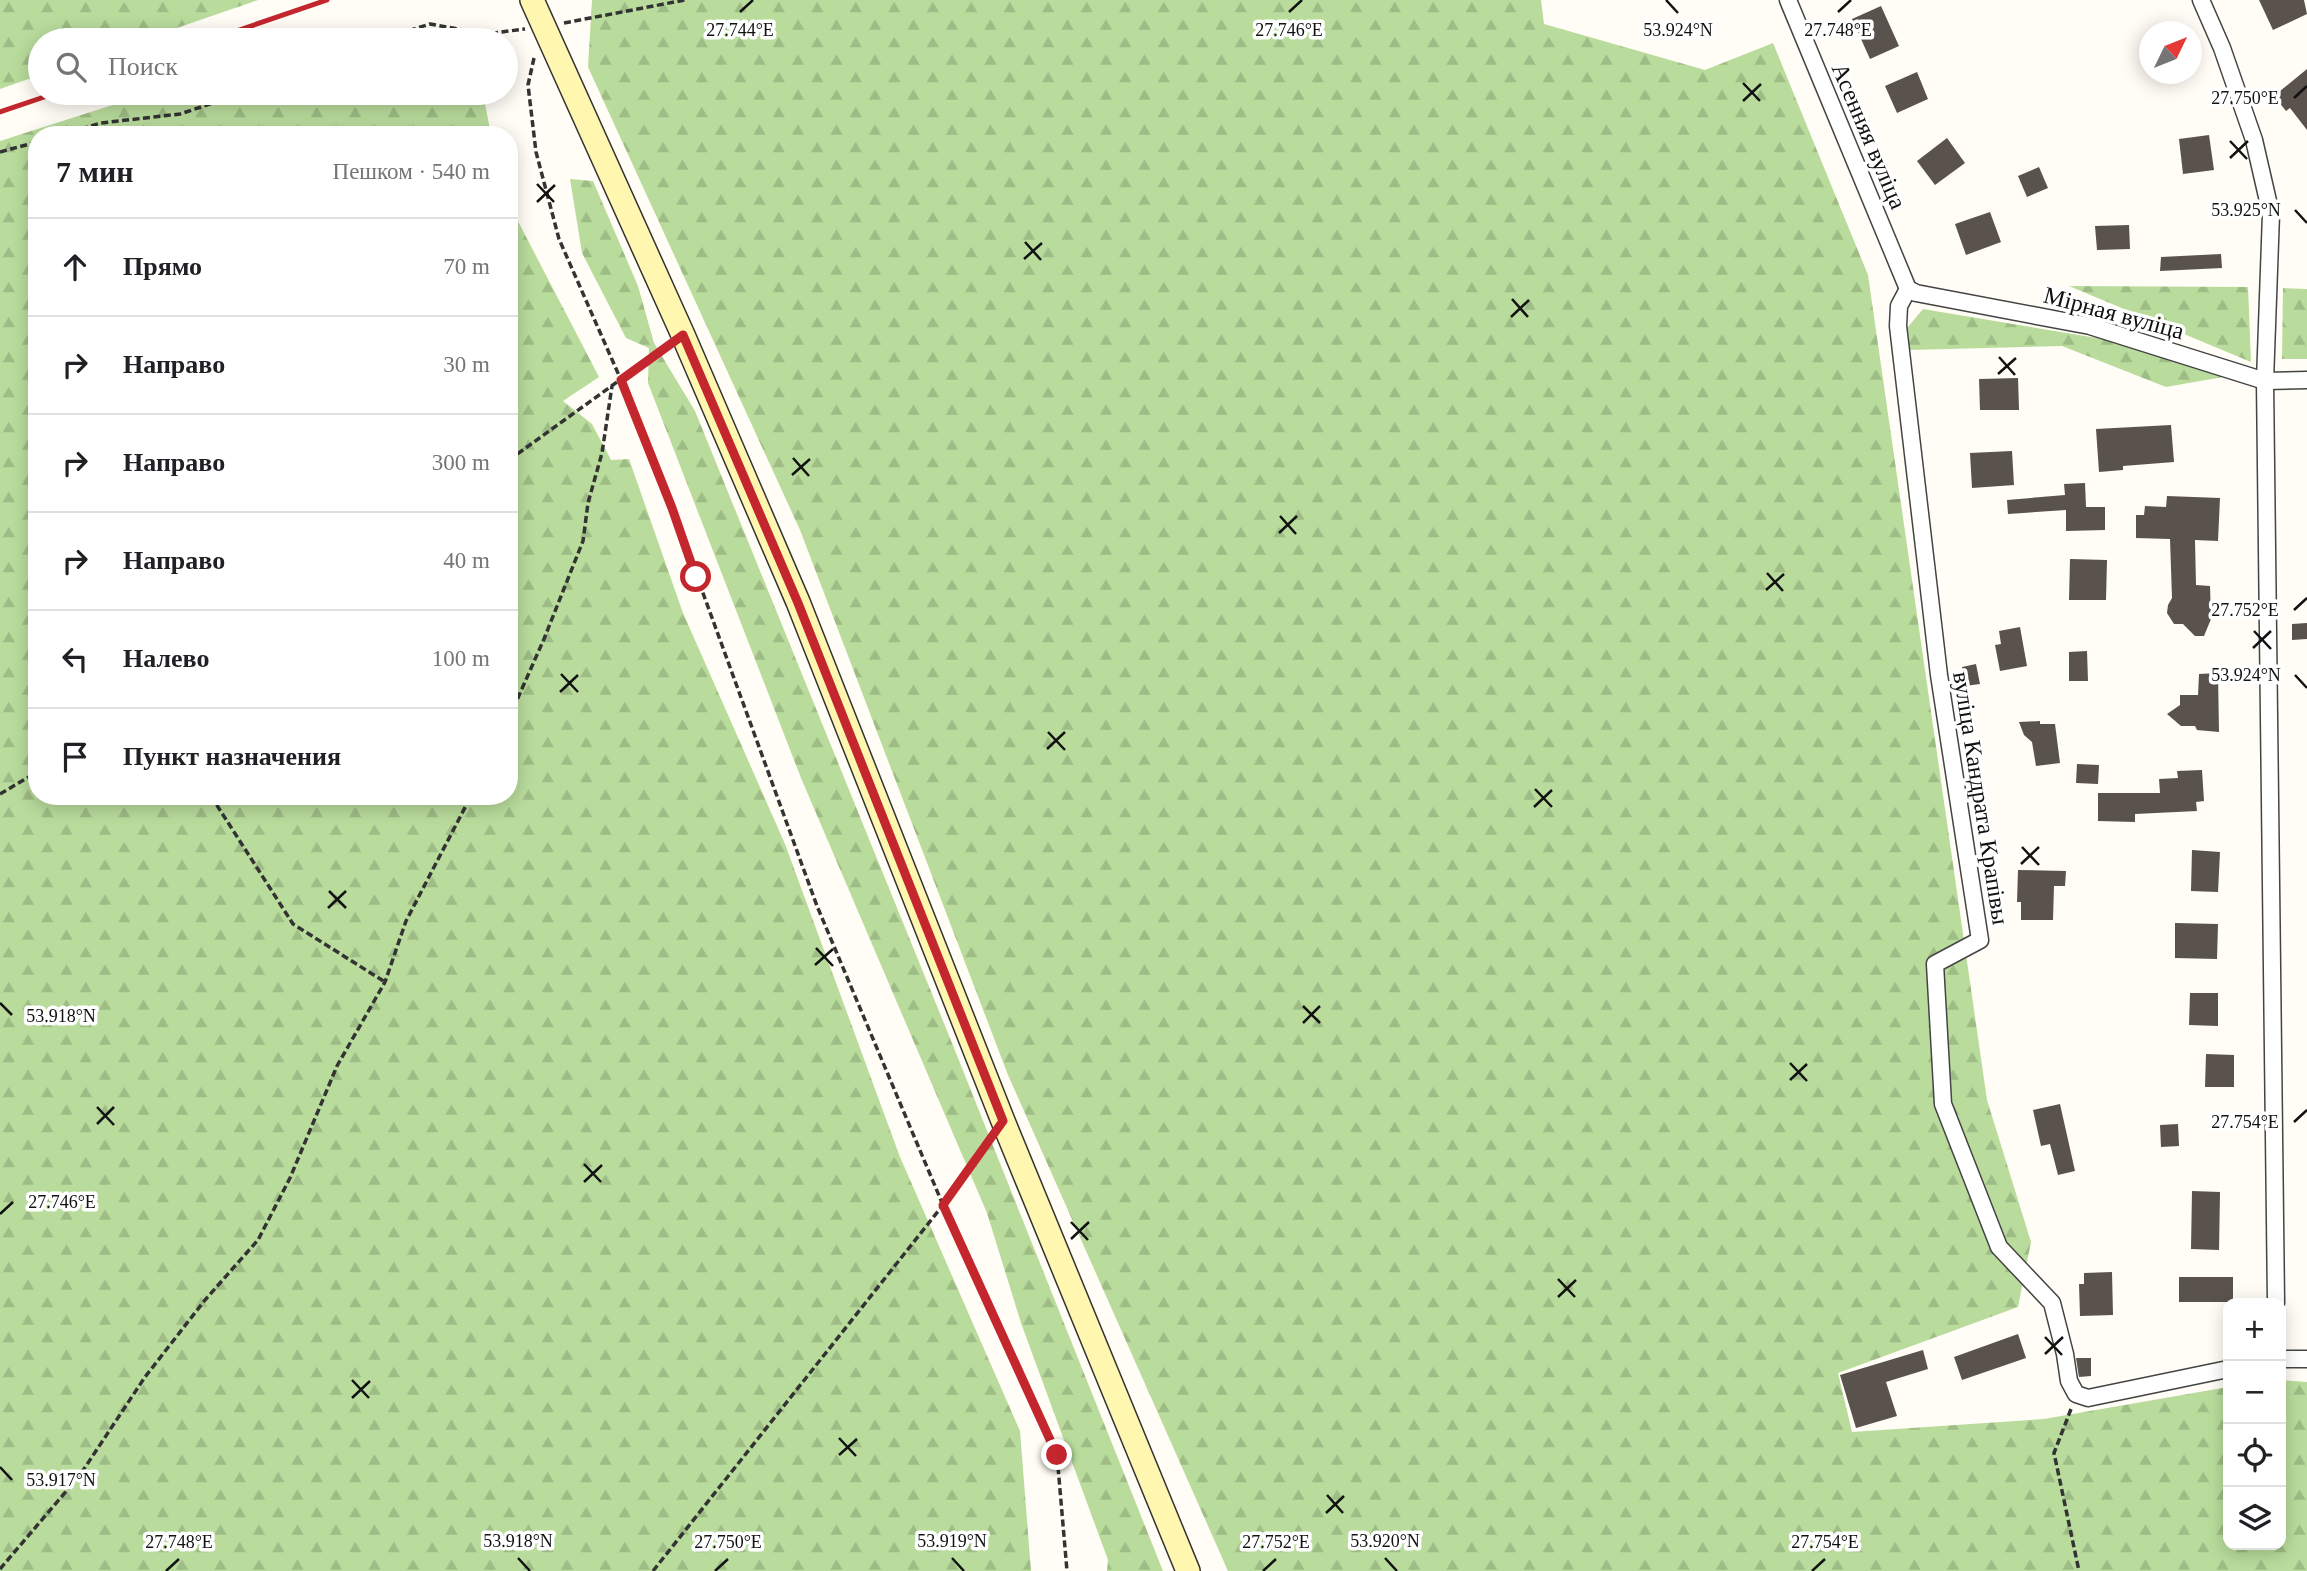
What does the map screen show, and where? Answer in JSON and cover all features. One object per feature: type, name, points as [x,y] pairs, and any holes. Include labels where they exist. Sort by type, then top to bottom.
[{"type":"main road","points":[[531,0],[683,335],[798,603],[1003,1121],[1188,1571]]},
{"type":"street","name":"Асенняя вуліца","points":[[1788,0],[1908,289]]},
{"type":"street","points":[[2201,0],[2222,48],[2254,140],[2272,215],[2265,381],[2276,1298]]},
{"type":"street","name":"Мірная вуліца","points":[[1908,289],[1916,293],[2090,326],[2265,381],[2307,380]]},
{"type":"street","name":"вуліца Кандрата Крапівы","points":[[1908,289],[1899,306],[1898,326],[1939,675],[1980,940],[1935,964],[1943,1104],[1999,1247],[2052,1303],[2069,1381],[2076,1394]]},
{"type":"street","points":[[2286,1359],[2307,1359]]},
{"type":"street","points":[[2076,1394],[2088,1398],[2223,1370]]},
{"type":"path","points":[[518,31],[685,0]]},
{"type":"path","points":[[417,28],[430,24],[452,28]]},
{"type":"path","points":[[542,25],[528,85],[536,152],[559,239],[621,380],[672,508],[817,906],[943,1205],[1057,1455],[1067,1571]]},
{"type":"path","points":[[94,126],[180,114],[212,105]]},
{"type":"path","points":[[0,152],[28,144]]},
{"type":"path","points":[[518,454],[683,335]]},
{"type":"path","points":[[518,698],[583,541],[588,503],[603,453],[612,386]]},
{"type":"path","points":[[0,794],[28,777]]},
{"type":"path","points":[[217,805],[293,924],[385,982]]},
{"type":"path","points":[[0,1569],[80,1475],[145,1377],[205,1300],[258,1240],[290,1178],[337,1066],[385,982],[406,921],[466,805]]},
{"type":"path","points":[[653,1571],[943,1205],[1003,1121]]},
{"type":"path","points":[[2076,1394],[2054,1452],[2079,1571]]},
{"type":"green space","points":[[0,0],[258,0],[177,28],[28,28],[28,79],[0,89]]},
{"type":"green space","points":[[592,0],[1541,0],[1544,24],[1705,70],[1773,43],[1868,275],[1987,1100],[2031,1242],[2018,1307],[1838,1373],[1852,1432],[2044,1419],[2223,1388],[2223,1550],[2286,1550],[2286,1380],[2307,1382],[2307,1571],[1228,1571],[1008,1075],[800,530],[588,67]]},
{"type":"green space","points":[[112,105],[485,105],[489,126],[47,126]]},
{"type":"green space","points":[[28,132],[28,805],[518,805],[518,221],[599,377],[563,401],[592,424],[611,460],[629,459],[683,613],[785,844],[900,1157],[1020,1431],[1031,1571],[0,1571],[0,141]]},
{"type":"green space","points":[[570,179],[593,181],[638,286],[654,343],[695,411],[1163,1571],[1107,1571],[1108,1560],[1021,1323],[987,1213],[801,778],[648,383],[649,348],[626,338],[582,253]]},
{"type":"green space","points":[[2069,286],[2248,287],[2251,362]]},
{"type":"green space","points":[[2283,288],[2307,289],[2307,359],[2282,359]]},
{"type":"green space","points":[[1923,309],[2103,339],[2223,377],[2166,387],[2062,346],[1909,350],[1907,328]]},
{"type":"building","points":[[2259,0],[2304,0],[2307,14],[2273,30]]},
{"type":"building","points":[[1881,6],[1899,46],[1870,59],[1852,19]]},
{"type":"building","points":[[2307,69],[2307,130],[2290,108],[2286,111],[2274,96]]},
{"type":"building","points":[[1917,72],[1928,99],[1897,113],[1885,86]]},
{"type":"building","points":[[2209,135],[2214,170],[2183,174],[2179,139]]},
{"type":"building","points":[[1947,138],[1965,163],[1935,185],[1917,161]]},
{"type":"building","points":[[2039,167],[2048,188],[2027,197],[2018,176]]},
{"type":"building","points":[[1990,212],[2001,242],[1966,255],[1955,224]]},
{"type":"building","points":[[2129,225],[2130,249],[2097,250],[2095,226]]},
{"type":"building","points":[[2221,254],[2222,268],[2160,271],[2161,257]]},
{"type":"building","points":[[2018,378],[2019,410],[1980,410],[1979,379]]},
{"type":"building","points":[[2171,425],[2174,462],[2123,466],[2123,470],[2099,472],[2096,429]]},
{"type":"building","points":[[2012,451],[2014,485],[1972,488],[1970,453]]},
{"type":"building","points":[[2085,483],[2086,507],[2105,507],[2105,530],[2066,531],[2066,510],[2008,514],[2007,500],[2065,495],[2064,484]]},
{"type":"building","points":[[2167,496],[2220,498],[2218,541],[2195,540],[2196,585],[2210,586],[2211,619],[2204,636],[2195,636],[2183,624],[2174,624],[2167,613],[2172,598],[2170,539],[2136,538],[2136,515],[2144,515],[2145,506],[2166,507]]},
{"type":"building","points":[[2070,559],[2107,560],[2106,600],[2069,600]]},
{"type":"building","points":[[2307,623],[2307,639],[2292,640],[2292,624]]},
{"type":"building","points":[[2020,627],[2027,666],[2000,671],[1995,645],[2001,644],[1999,631]]},
{"type":"building","points":[[2087,651],[2088,681],[2069,681],[2069,652]]},
{"type":"building","points":[[1976,664],[1980,684],[1965,686],[1962,667]]},
{"type":"building","points":[[2218,673],[2219,732],[2197,730],[2195,726],[2181,726],[2167,714],[2180,705],[2180,695],[2198,695],[2199,674]]},
{"type":"building","points":[[2040,721],[2040,724],[2055,724],[2060,763],[2036,766],[2032,742],[2024,735],[2019,722]]},
{"type":"building","points":[[2077,764],[2099,765],[2098,784],[2076,783]]},
{"type":"building","points":[[2202,770],[2204,801],[2196,802],[2197,811],[2135,814],[2135,822],[2098,821],[2098,793],[2160,793],[2159,779],[2178,778],[2177,771]]},
{"type":"building","points":[[2192,850],[2220,852],[2218,892],[2191,891]]},
{"type":"building","points":[[2018,870],[2066,871],[2065,886],[2054,886],[2053,920],[2021,920],[2021,902],[2017,902]]},
{"type":"building","points":[[2175,923],[2218,924],[2217,959],[2175,958]]},
{"type":"building","points":[[2190,993],[2218,993],[2218,1026],[2189,1025]]},
{"type":"building","points":[[2206,1054],[2234,1055],[2234,1087],[2205,1087]]},
{"type":"building","points":[[2060,1104],[2075,1171],[2058,1175],[2050,1144],[2041,1146],[2033,1110]]},
{"type":"building","points":[[2178,1124],[2179,1146],[2161,1147],[2160,1125]]},
{"type":"building","points":[[2192,1191],[2220,1192],[2219,1250],[2191,1249]]},
{"type":"building","points":[[2112,1272],[2113,1315],[2080,1316],[2079,1284],[2084,1284],[2084,1273]]},
{"type":"building","points":[[2179,1277],[2233,1277],[2233,1298],[2223,1298],[2223,1302],[2179,1302]]},
{"type":"building","points":[[2018,1334],[2026,1358],[1962,1380],[1954,1357]]},
{"type":"building","points":[[1923,1350],[1928,1369],[1886,1382],[1897,1416],[1856,1428],[1840,1375]]},
{"type":"building","points":[[2076,1358],[2091,1358],[2091,1376],[2079,1377]]},
{"type":"railway","points":[[245,28],[327,0]]},
{"type":"railway","points":[[0,112],[28,102]]},
{"type":"route","points":[[696,577],[672,508],[621,380],[683,335],[798,603],[1003,1121],[943,1205],[1057,1455]]}]
